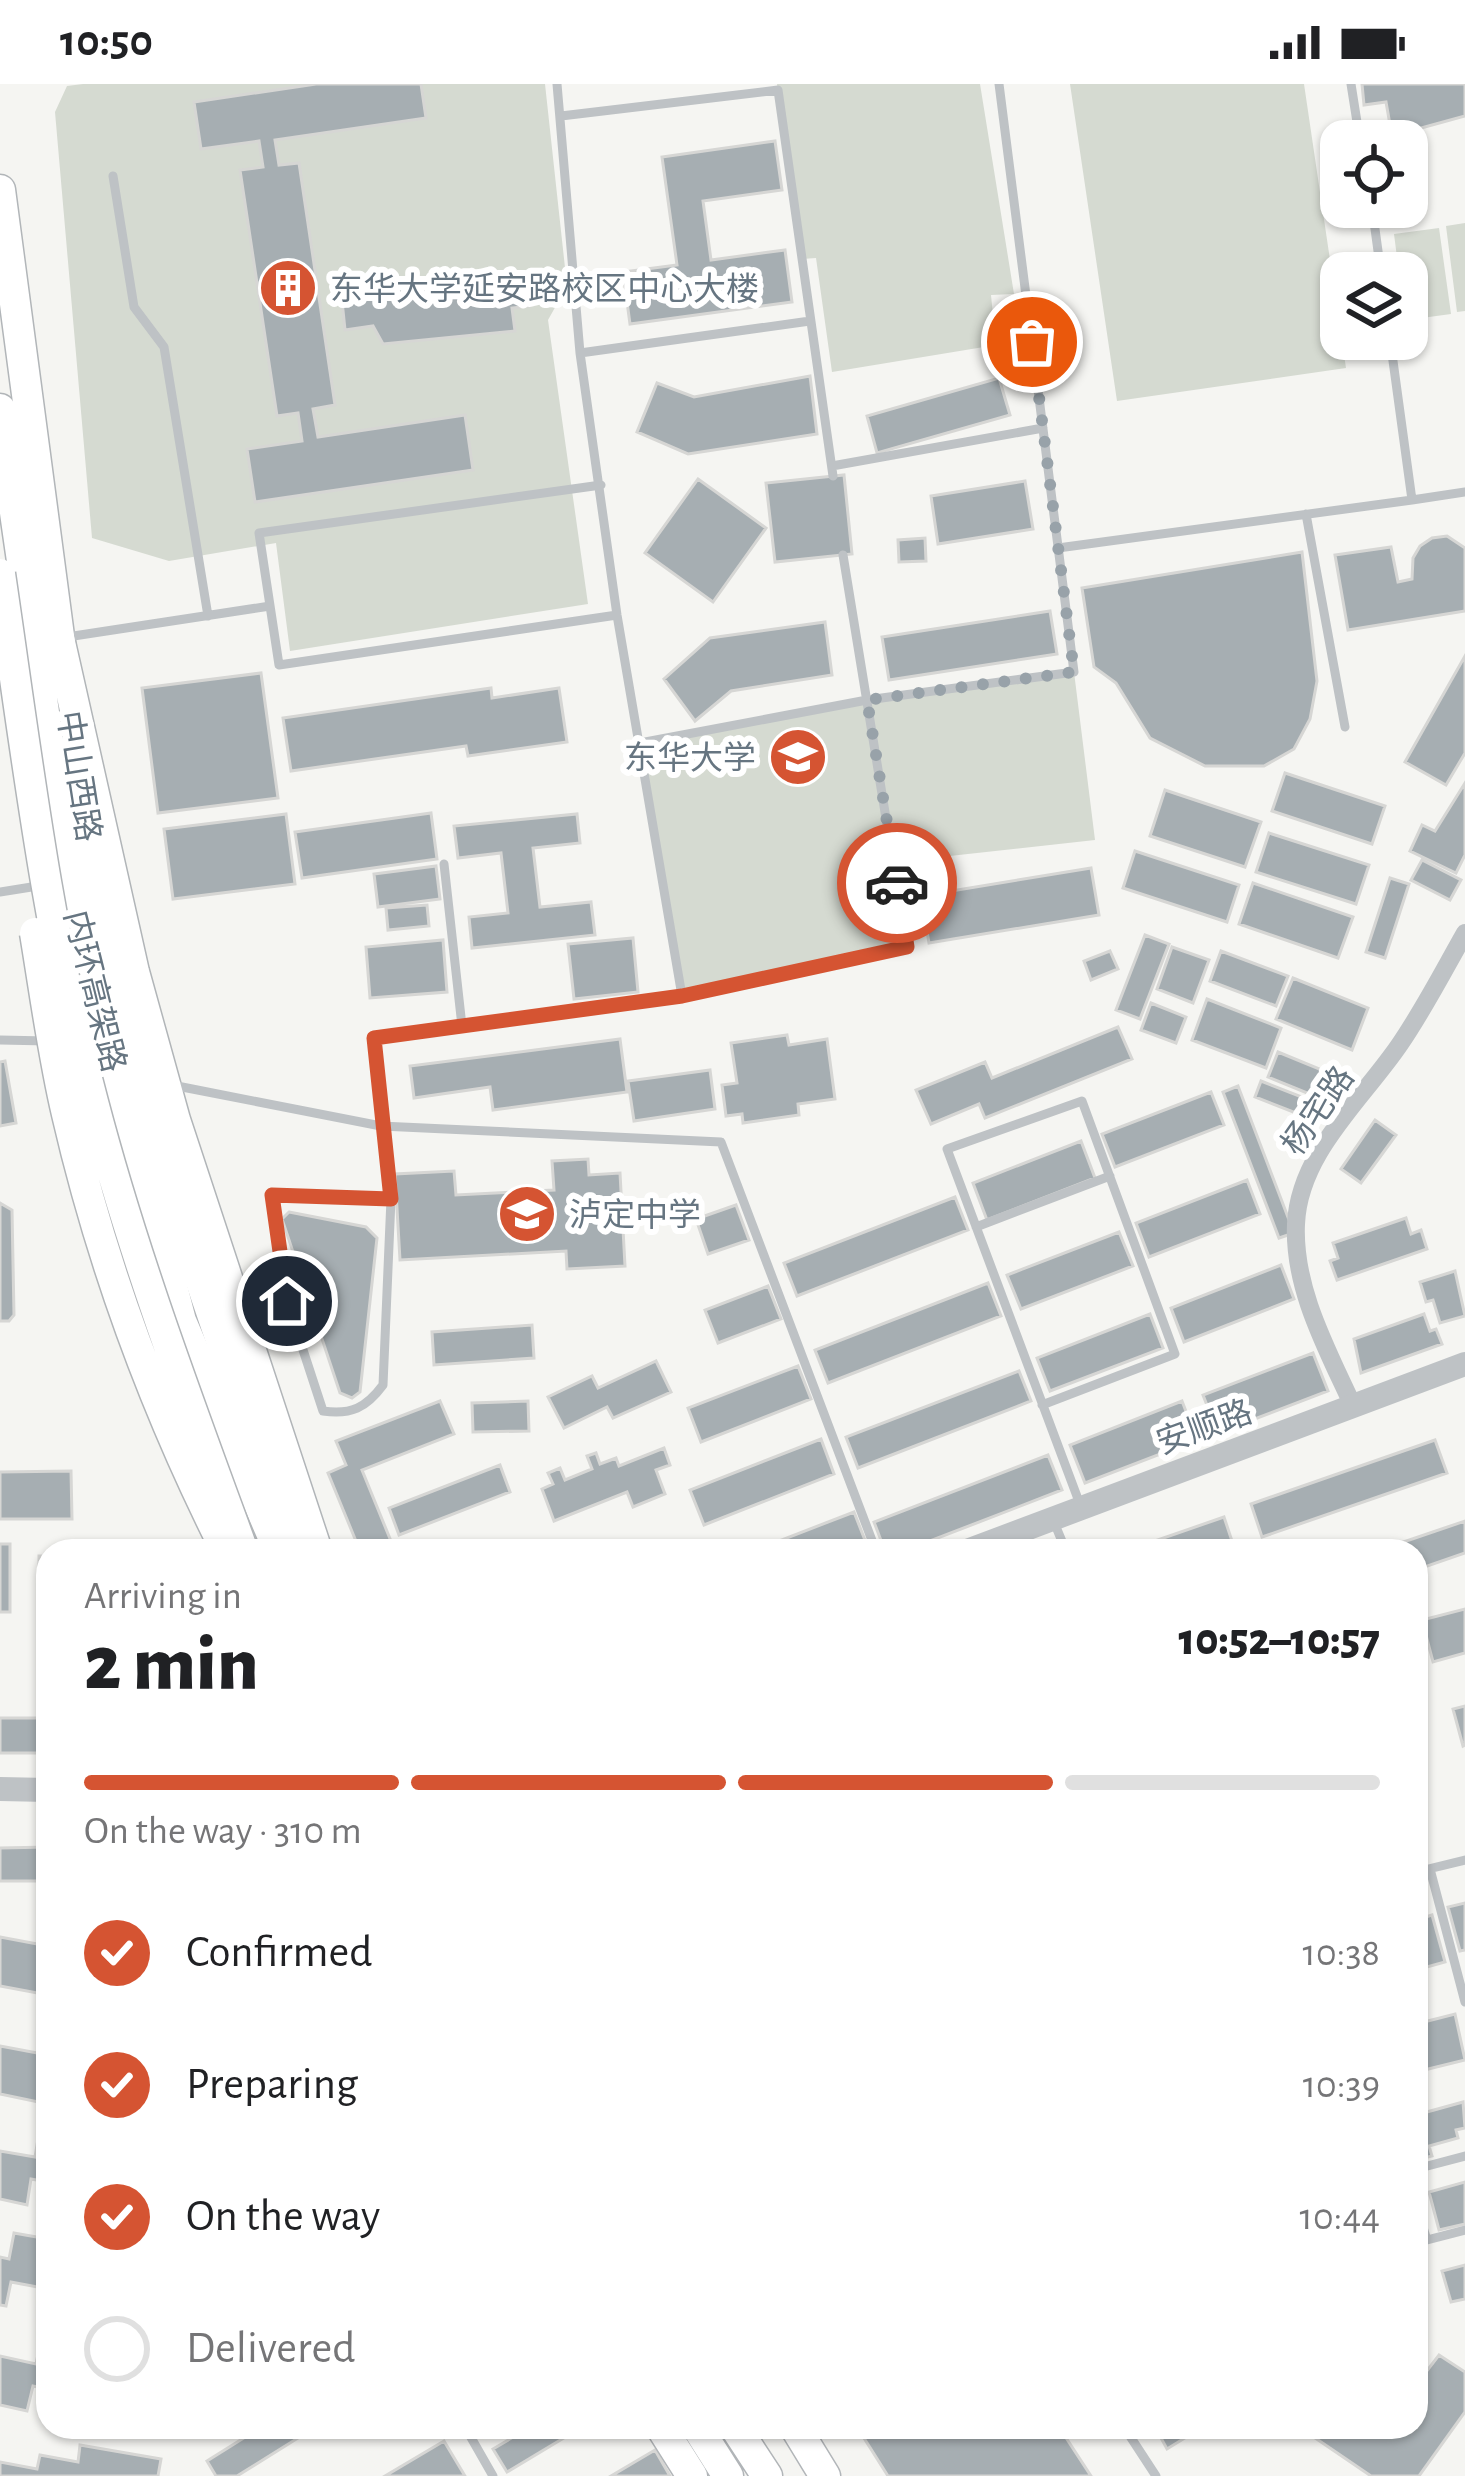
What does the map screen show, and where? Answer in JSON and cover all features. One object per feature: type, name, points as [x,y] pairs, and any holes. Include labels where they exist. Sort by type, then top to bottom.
[{"type":"main road","name":"中山西路","points":[[0,190],[59,638],[109,952],[140,1082],[213,1325],[293,1539]]},
{"type":"main road","name":"内环高架路","points":[[0,409],[71,899],[181,1321],[274,1539]]},
{"type":"main road","name":"中山西路","points":[[0,572],[52,898],[110,1157],[200,1447],[237,1539]]},
{"type":"main road","name":"内环高架路","points":[[0,572],[52,898],[99,1124],[158,1316],[238,1539]]},
{"type":"main road","points":[[3,611],[32,916],[73,1136],[122,1310],[178,1454],[220,1539]]},
{"type":"main road","points":[[59,638],[134,972],[165,1084],[247,1348],[313,1539]]},
{"type":"main road","points":[[0,679],[52,898]]},
{"type":"main road","points":[[669,2439],[692,2476]]},
{"type":"main road","points":[[705,2439],[728,2476]]},
{"type":"main road","points":[[743,2439],[767,2476]]},
{"type":"main road","points":[[802,2439],[825,2476]]},
{"type":"street","name":"杨宅路","points":[[1353,1406],[1316,1323],[1299,1267],[1296,1225],[1304,1183],[1314,1159],[1402,1042],[1465,933]]},
{"type":"street","name":"安顺路","points":[[997,1539],[1465,1364]]},
{"type":"street","points":[[0,1790],[36,1790]]},
{"type":"lane","points":[[557,84],[580,353],[617,615],[682,996]]},
{"type":"lane","points":[[640,743],[867,700],[1074,672],[999,84]]},
{"type":"lane","points":[[1351,84],[1357,120]]},
{"type":"lane","points":[[561,116],[778,90],[832,471],[1043,428]]},
{"type":"lane","points":[[112,176],[134,307],[164,347],[208,616]]},
{"type":"lane","points":[[580,353],[810,321]]},
{"type":"lane","points":[[1393,360],[1412,500]]},
{"type":"lane","points":[[601,485],[259,532],[279,664],[617,615]]},
{"type":"lane","points":[[1058,548],[1465,492]]},
{"type":"lane","points":[[1306,514],[1345,727]]},
{"type":"lane","points":[[391,1199],[272,1195],[287,1301],[323,1411],[347,1414],[372,1401],[383,1385],[391,1199],[374,1038],[682,996],[907,947],[843,555]]},
{"type":"lane","points":[[59,638],[270,606]]},
{"type":"lane","points":[[444,864],[462,1026]]},
{"type":"lane","points":[[0,892],[52,898]]},
{"type":"lane","points":[[0,1040],[35,1039],[86,1047]]},
{"type":"lane","points":[[165,1084],[381,1126],[721,1142],[871,1539]]},
{"type":"lane","points":[[1042,1405],[1174,1354],[1082,1101],[947,1149],[1042,1405],[1081,1507]]},
{"type":"lane","points":[[976,1227],[1110,1176]]},
{"type":"lane","points":[[1052,1517],[1061,1539]]},
{"type":"lane","points":[[1465,1859],[1430,1868],[1465,2002]]},
{"type":"lane","points":[[1428,2166],[1465,2156]]},
{"type":"lane","points":[[1428,2239],[1465,2230]]},
{"type":"lane","points":[[472,2439],[493,2476]]},
{"type":"lane","points":[[1132,2439],[1156,2476]]},
{"type":"shaded area","points":[[545,84],[567,286],[548,320],[588,604],[290,651],[276,543],[169,561],[92,538],[55,112],[67,86]]},
{"type":"shaded area","points":[[777,84],[980,84],[1014,294],[991,295],[996,345],[832,372],[816,258],[802,259]]},
{"type":"shaded area","points":[[1070,84],[1304,84],[1320,192],[1320,228],[1325,228],[1329,252],[1320,252],[1320,360],[1345,360],[1346,368],[1117,401]]},
{"type":"shaded area","points":[[1465,223],[1465,311],[1457,312],[1446,226]]},
{"type":"shaded area","points":[[1439,228],[1451,314],[1428,317],[1428,252],[1396,252],[1394,234]]},
{"type":"shaded area","points":[[1074,672],[1095,840],[895,862],[907,947],[682,996],[640,743],[867,700]]},
{"type":"building","name":"东华大学延安路校区中心大楼","points":[[316,84],[421,84],[426,118],[275,140],[279,165],[299,163],[335,405],[313,409],[318,437],[465,415],[473,470],[255,502],[247,449],[302,441],[298,413],[277,416],[240,170],[263,167],[259,141],[201,149],[194,102]]},
{"type":"building","points":[[1362,84],[1465,84],[1465,116],[1428,126],[1428,120],[1389,120],[1386,102],[1364,105]]},
{"type":"building","points":[[775,141],[782,190],[703,201],[711,260],[785,250],[792,302],[630,324],[623,272],[677,265],[662,157]]},
{"type":"building","points":[[526,272],[530,306],[512,308],[515,331],[383,344],[373,326],[345,330],[341,291]]},
{"type":"building","points":[[810,376],[817,434],[688,454],[637,432],[657,383],[694,397]]},
{"type":"building","points":[[999,378],[1010,415],[877,453],[867,416]]},
{"type":"building","points":[[844,475],[852,554],[775,562],[766,483]]},
{"type":"building","points":[[698,479],[766,528],[713,602],[645,553]]},
{"type":"building","points":[[1025,481],[1033,529],[938,544],[931,496]]},
{"type":"building","points":[[1447,536],[1465,548],[1465,611],[1348,630],[1335,555],[1391,547],[1398,582],[1412,579],[1413,558],[1420,546]]},
{"type":"building","points":[[925,538],[926,561],[899,562],[898,540]]},
{"type":"building","points":[[1302,552],[1317,681],[1310,719],[1294,749],[1264,766],[1205,766],[1150,738],[1116,683],[1094,667],[1082,588]]},
{"type":"building","points":[[1050,611],[1057,654],[889,680],[882,637]]},
{"type":"building","points":[[825,622],[832,675],[731,691],[695,721],[664,679],[710,638]]},
{"type":"building","points":[[1465,656],[1465,753],[1446,785],[1405,762]]},
{"type":"building","points":[[261,673],[278,798],[158,813],[142,688]]},
{"type":"building","points":[[491,688],[492,698],[559,688],[567,742],[468,756],[466,746],[291,771],[283,718]]},
{"type":"building","points":[[1285,773],[1385,806],[1372,844],[1272,811]]},
{"type":"building","points":[[1465,783],[1465,855],[1456,873],[1410,851],[1422,825],[1435,831]]},
{"type":"building","points":[[1165,790],[1261,822],[1245,867],[1150,836]]},
{"type":"building","points":[[431,813],[437,859],[302,878],[295,832]]},
{"type":"building","points":[[286,814],[295,884],[173,899],[164,829]]},
{"type":"building","points":[[577,814],[580,843],[533,848],[540,907],[591,902],[595,935],[472,948],[469,917],[508,913],[501,853],[458,858],[454,826]]},
{"type":"building","points":[[1269,833],[1369,865],[1356,904],[1256,872]]},
{"type":"building","points":[[1135,851],[1239,885],[1227,922],[1123,888]]},
{"type":"building","points":[[1422,860],[1461,880],[1450,900],[1411,880]]},
{"type":"building","points":[[436,866],[440,899],[378,907],[374,874]]},
{"type":"building","points":[[1091,868],[1099,915],[929,943],[921,896]]},
{"type":"building","points":[[1390,878],[1409,884],[1385,958],[1366,952]]},
{"type":"building","points":[[1253,883],[1353,917],[1338,958],[1239,924]]},
{"type":"building","points":[[427,905],[429,926],[388,930],[386,908]]},
{"type":"building","points":[[1145,935],[1169,944],[1140,1019],[1116,1010]]},
{"type":"building","points":[[633,938],[638,992],[574,999],[568,944]]},
{"type":"building","points":[[443,940],[447,992],[370,998],[366,947]]},
{"type":"building","points":[[1172,947],[1209,960],[1193,1003],[1157,989]]},
{"type":"building","points":[[1110,951],[1118,969],[1091,980],[1084,961]]},
{"type":"building","points":[[1221,951],[1288,976],[1276,1006],[1210,981]]},
{"type":"building","points":[[1293,978],[1368,1008],[1352,1050],[1276,1019]]},
{"type":"building","points":[[1207,999],[1281,1028],[1266,1068],[1192,1040]]},
{"type":"building","points":[[1151,1003],[1186,1017],[1176,1043],[1141,1030]]},
{"type":"building","points":[[1118,1027],[1132,1059],[985,1118],[979,1104],[931,1124],[916,1090],[985,1062],[992,1078]]},
{"type":"building","points":[[787,1035],[789,1045],[827,1039],[835,1099],[798,1104],[799,1115],[743,1123],[742,1114],[726,1116],[722,1085],[737,1083],[731,1043]]},
{"type":"building","points":[[620,1039],[627,1092],[493,1110],[490,1087],[414,1098],[410,1066]]},
{"type":"building","points":[[1278,1052],[1322,1070],[1312,1095],[1268,1077]]},
{"type":"building","points":[[5,1061],[16,1123],[0,1126],[0,1062]]},
{"type":"building","points":[[710,1070],[715,1109],[634,1121],[628,1081]]},
{"type":"building","points":[[1261,1081],[1325,1106],[1319,1122],[1255,1097]]},
{"type":"building","points":[[1238,1086],[1294,1233],[1279,1238],[1223,1092]]},
{"type":"building","points":[[1211,1092],[1224,1125],[1115,1167],[1102,1134]]},
{"type":"building","points":[[1375,1120],[1396,1135],[1361,1183],[1341,1169]]},
{"type":"building","points":[[1081,1141],[1095,1178],[987,1220],[973,1183]]},
{"type":"building","points":[[588,1159],[589,1175],[620,1173],[625,1266],[567,1269],[566,1251],[400,1260],[395,1174],[454,1171],[456,1195],[554,1190],[552,1161]]},
{"type":"building","points":[[1247,1180],[1260,1214],[1149,1257],[1136,1223]]},
{"type":"building","points":[[955,1197],[968,1230],[797,1296],[784,1263]]},
{"type":"building","points":[[0,1203],[12,1210],[14,1315],[9,1321],[0,1321]]},
{"type":"building","points":[[736,1205],[749,1240],[708,1254],[696,1219]]},
{"type":"building","points":[[289,1212],[366,1227],[377,1238],[360,1392],[352,1398],[340,1393],[282,1219]]},
{"type":"building","points":[[1406,1218],[1411,1234],[1421,1230],[1427,1249],[1337,1280],[1330,1261],[1338,1258],[1333,1243]]},
{"type":"building","points":[[1119,1232],[1133,1266],[1021,1309],[1007,1275]]},
{"type":"building","points":[[1281,1265],[1294,1299],[1184,1342],[1171,1308]]},
{"type":"building","points":[[1455,1271],[1465,1316],[1440,1323],[1433,1300],[1426,1302],[1420,1282]]},
{"type":"building","points":[[988,1283],[1001,1316],[828,1383],[815,1350]]},
{"type":"building","points":[[768,1286],[781,1319],[718,1343],[705,1310]]},
{"type":"building","points":[[1150,1314],[1163,1348],[1050,1391],[1037,1358]]},
{"type":"building","points":[[1424,1314],[1430,1331],[1436,1329],[1442,1344],[1361,1373],[1354,1339]]},
{"type":"building","points":[[532,1325],[534,1358],[434,1365],[432,1332]]},
{"type":"building","points":[[1313,1353],[1328,1391],[1218,1433],[1203,1395]]},
{"type":"building","points":[[656,1361],[671,1392],[613,1418],[607,1407],[564,1428],[548,1397],[592,1376],[598,1388]]},
{"type":"building","points":[[798,1366],[811,1399],[701,1442],[688,1408]]},
{"type":"building","points":[[1019,1371],[1031,1401],[858,1468],[846,1437]]},
{"type":"building","points":[[440,1401],[454,1434],[362,1470],[390,1539],[355,1539],[328,1473],[346,1465],[336,1441]]},
{"type":"building","points":[[528,1401],[529,1431],[473,1432],[472,1403]]},
{"type":"building","points":[[1182,1401],[1197,1440],[1085,1483],[1070,1445]]},
{"type":"building","points":[[821,1439],[834,1474],[704,1525],[690,1490]]},
{"type":"building","points":[[1435,1440],[1447,1473],[1262,1537],[1251,1504]]},
{"type":"building","points":[[664,1448],[670,1465],[656,1470],[665,1494],[633,1507],[627,1492],[554,1521],[542,1489],[553,1484],[548,1473],[560,1468],[565,1480],[592,1469],[587,1456],[596,1453],[600,1464],[616,1458],[619,1466]]},
{"type":"building","points":[[1048,1455],[1062,1490],[935,1539],[880,1539],[874,1522]]},
{"type":"building","points":[[500,1465],[510,1492],[399,1535],[389,1508]]},
{"type":"building","points":[[71,1471],[72,1519],[0,1519],[0,1472]]},
{"type":"building","points":[[854,1512],[864,1539],[784,1539]]},
{"type":"building","points":[[1224,1517],[1231,1539],[1161,1539]]},
{"type":"building","points":[[1465,1521],[1465,1553],[1428,1566],[1428,1539],[1412,1539]]},
{"type":"building","points":[[0,1544],[10,1544],[10,1612],[0,1612]]},
{"type":"building","points":[[1465,1609],[1465,1653],[1433,1662],[1428,1618]]},
{"type":"building","points":[[1465,1706],[1465,1745],[1463,1746],[1453,1709]]},
{"type":"building","points":[[0,1718],[36,1718],[36,1753],[0,1753]]},
{"type":"building","points":[[36,1847],[36,1881],[0,1881],[0,1848]]},
{"type":"building","points":[[1465,1903],[1465,1950],[1460,1951],[1448,1907]]},
{"type":"building","points":[[1432,1915],[1445,1962],[1428,1967],[1428,1916]]},
{"type":"building","points":[[0,1937],[36,1944],[36,1993],[0,1986]]},
{"type":"building","points":[[1455,2014],[1465,2060],[1428,2069],[1428,2021]]},
{"type":"building","points":[[0,2046],[36,2053],[36,2102],[0,2094]]},
{"type":"building","points":[[1463,2102],[1465,2128],[1456,2130],[1458,2138],[1429,2146],[1432,2156],[1428,2157],[1428,2112]]},
{"type":"building","points":[[0,2151],[35,2157],[36,2151],[36,2180],[31,2179],[27,2205],[0,2199]]},
{"type":"building","points":[[1465,2182],[1465,2224],[1439,2230],[1429,2192]]},
{"type":"building","points":[[14,2233],[36,2237],[36,2287],[11,2282],[6,2306],[0,2305],[0,2257],[9,2259]]},
{"type":"building","points":[[1465,2265],[1465,2299],[1451,2302],[1442,2271]]},
{"type":"building","points":[[1439,2355],[1465,2372],[1465,2412],[1419,2476],[1371,2476],[1317,2439],[1428,2439],[1428,2369]]},
{"type":"building","points":[[0,2356],[36,2364],[36,2387],[27,2411],[0,2405]]},
{"type":"building","points":[[242,2439],[296,2439],[237,2476],[216,2476],[207,2461]]},
{"type":"building","points":[[510,2439],[562,2439],[507,2472],[493,2449]]},
{"type":"building","points":[[865,2439],[1067,2439],[1091,2476],[888,2476]]},
{"type":"building","points":[[1162,2439],[1183,2439],[1167,2449]]},
{"type":"building","points":[[444,2441],[465,2476],[385,2476]]},
{"type":"building","points":[[80,2445],[161,2459],[158,2476],[0,2476],[0,2462],[37,2469],[40,2455],[78,2462]]},
{"type":"building","points":[[655,2450],[670,2476],[611,2476]]},
{"type":"way so far","points":[[897,883],[867,700],[1074,672],[1032,342]]},
{"type":"place","name":"东华大学延安路校区中心大楼","points":[[288,288]]},
{"type":"place","name":"东华大学","points":[[798,757]]},
{"type":"place","name":"泸定中学","points":[[527,1214]]},
{"type":"route","points":[[287,1301],[272,1195],[391,1199],[374,1038],[682,996],[907,947],[897,883]]}]
